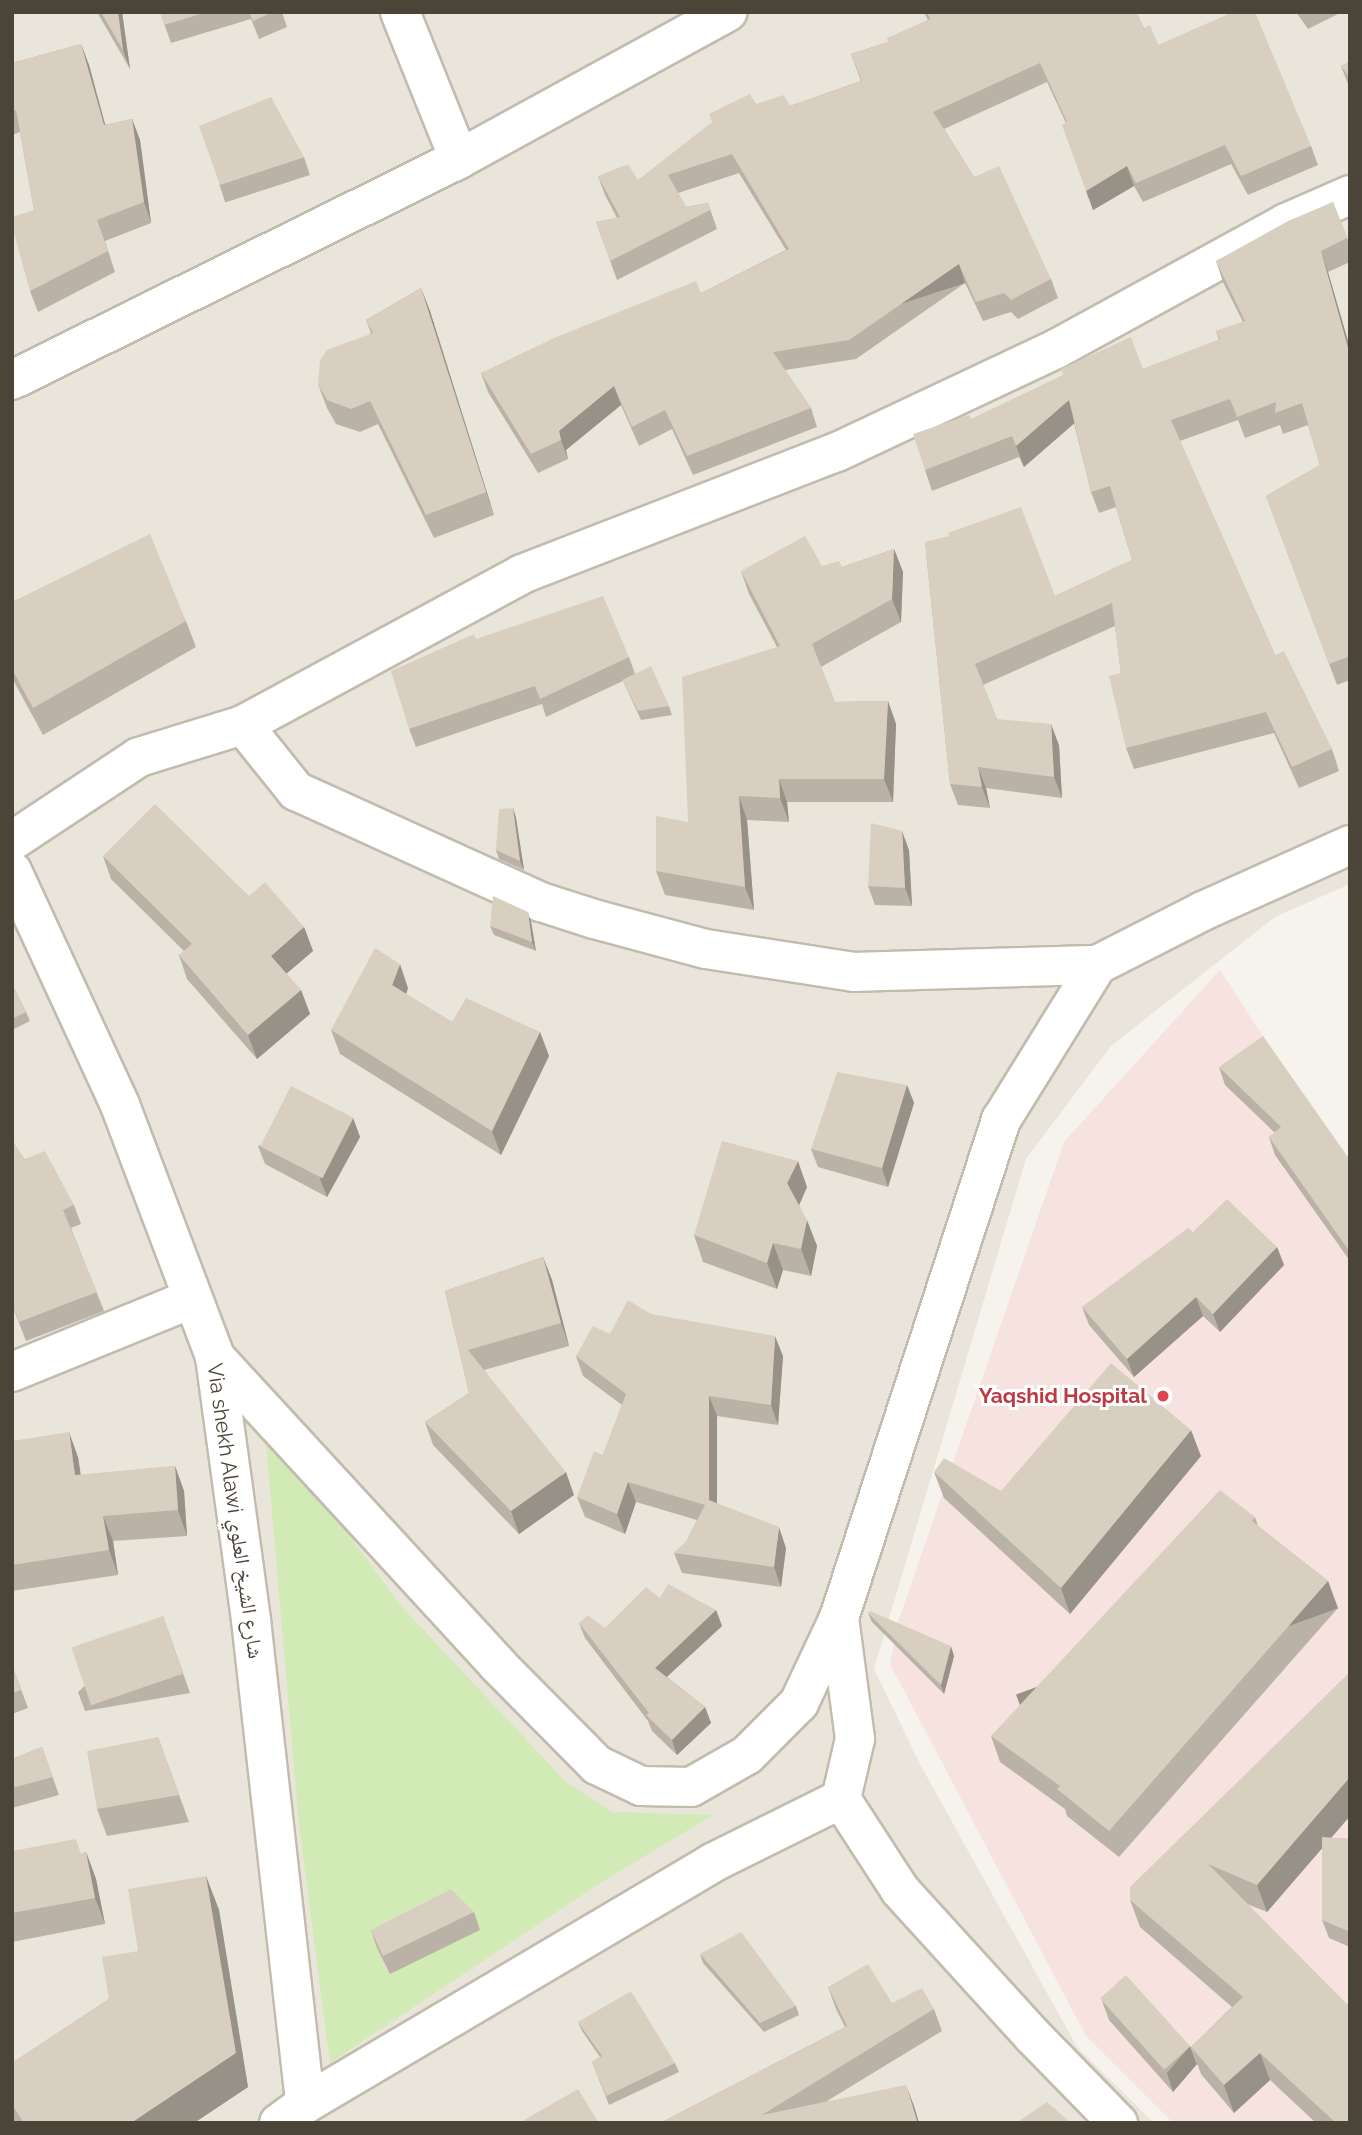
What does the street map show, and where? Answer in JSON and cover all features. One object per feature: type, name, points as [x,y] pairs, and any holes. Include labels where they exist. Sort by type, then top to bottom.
[{"type":"street","points":[[400,12],[459,159]]},
{"type":"street","points":[[12,380],[459,159],[727,12]]},
{"type":"street","points":[[12,841],[139,757],[243,725],[522,574],[837,452],[1056,349],[1286,223],[1350,195]]},
{"type":"street","points":[[243,725],[296,791],[541,902],[706,949],[854,972],[1097,965],[1203,911],[1350,845]]},
{"type":"street","name":"Via shekh Alawi شارع الشيخ العلوي","points":[[12,871],[120,1105],[215,1357],[251,1620],[300,2117]]},
{"type":"street","points":[[215,1357],[497,1664],[597,1765],[640,1786],[691,1787],[747,1755],[799,1703],[839,1619],[1001,1120],[1097,965]]},
{"type":"street","points":[[12,1372],[191,1299]]},
{"type":"street","points":[[839,1619],[855,1739],[841,1799],[900,1890],[1033,2036],[1118,2123]]},
{"type":"street","points":[[300,2117],[712,1863],[841,1799]]},
{"type":"shaded area","points":[[12,12],[1350,12],[1350,884],[1275,917],[1111,1046],[1026,1159],[874,1669],[920,1764],[1077,2047],[1154,2123],[12,2123]]},
{"type":"shaded area","name":"Yaqshid Hospital","points":[[1220,970],[1350,1170],[1350,2123],[1173,2123],[1086,2036],[890,1664],[898,1622],[1064,1142]]},
{"type":"green space","points":[[264,1419],[401,1606],[566,1782],[612,1812],[713,1815],[600,1883],[330,2063],[299,1825]]},
{"type":"building","points":[[101,12],[118,12],[123,50]]},
{"type":"building","points":[[160,12],[207,12],[164,25]]},
{"type":"building","points":[[249,12],[273,12],[253,21]]},
{"type":"building","points":[[927,12],[1136,12],[1144,28],[1150,25],[1158,45],[1233,12],[1255,12],[1311,146],[1241,176],[1225,145],[1136,183],[1127,166],[1086,191],[1062,125],[1067,122],[1040,63],[933,112],[974,177],[999,166],[1051,279],[1011,300],[1004,293],[976,302],[959,264],[849,340],[773,352],[811,408],[687,456],[665,410],[632,427],[614,386],[559,431],[561,440],[531,454],[481,373],[554,338],[696,281],[701,293],[789,249],[732,154],[668,175],[686,207],[708,203],[710,210],[610,261],[596,222],[620,217],[598,176],[628,164],[638,180],[712,122],[709,114],[750,94],[756,104],[784,95],[790,106],[862,81],[851,54],[888,42],[887,38],[930,19]]},
{"type":"building","points":[[81,44],[104,125],[132,119],[144,202],[97,220],[108,251],[30,291],[12,226],[12,217],[34,210],[16,110],[12,111],[12,63]]},
{"type":"building","points":[[1350,62],[1350,78],[1341,66]]},
{"type":"building","points":[[271,97],[304,157],[220,185],[199,126]]},
{"type":"building","points":[[1333,202],[1347,238],[1321,251],[1350,355],[1350,656],[1329,664],[1266,496],[1320,465],[1302,403],[1275,413],[1276,402],[1237,417],[1230,399],[1171,420],[1275,655],[1284,651],[1332,749],[1292,767],[1266,712],[1126,748],[1109,676],[1121,673],[1112,603],[975,664],[997,719],[1051,724],[1054,777],[978,767],[982,787],[950,784],[925,542],[949,536],[948,533],[1021,507],[1055,596],[1132,560],[1110,486],[1091,492],[1069,400],[1016,446],[1012,436],[925,470],[913,434],[969,415],[971,419],[1063,375],[1061,369],[1131,337],[1143,369],[1220,339],[1216,331],[1245,321],[1216,261],[1288,221]]},
{"type":"building","points":[[421,288],[486,492],[426,515],[370,401],[351,409],[327,400],[318,384],[320,360],[327,350],[373,333],[366,320]]},
{"type":"building","points":[[150,534],[186,621],[33,708],[12,669],[12,602]]},
{"type":"building","points":[[805,536],[822,566],[839,561],[842,567],[894,549],[892,599],[812,644],[835,702],[888,701],[884,779],[779,779],[780,798],[739,796],[745,887],[656,871],[656,816],[688,822],[682,677],[780,646],[741,571]]},
{"type":"building","points":[[603,596],[629,657],[540,699],[535,686],[409,729],[391,671],[474,634],[476,639]]},
{"type":"building","points":[[651,666],[669,706],[638,711],[622,680]]},
{"type":"building","points":[[155,804],[249,896],[265,882],[304,927],[271,956],[301,990],[248,1035],[179,955],[192,944],[103,856]]},
{"type":"building","points":[[513,808],[520,861],[496,850],[499,809]]},
{"type":"building","points":[[871,823],[902,831],[905,888],[868,886]]},
{"type":"building","points":[[493,896],[528,912],[532,942],[490,926]]},
{"type":"building","points":[[375,948],[400,964],[392,985],[452,1022],[466,998],[540,1032],[492,1131],[331,1030]]},
{"type":"building","points":[[12,984],[26,1012],[12,1019]]},
{"type":"building","points":[[1263,1036],[1350,1160],[1350,1252],[1269,1137],[1281,1127],[1219,1067]]},
{"type":"building","points":[[837,1072],[907,1085],[882,1168],[811,1149]]},
{"type":"building","points":[[291,1086],[353,1118],[322,1178],[260,1147]]},
{"type":"building","points":[[12,1140],[25,1159],[45,1151],[74,1205],[63,1210],[97,1292],[19,1322],[12,1304]]},
{"type":"building","points":[[722,1141],[798,1161],[787,1183],[807,1220],[801,1249],[773,1243],[767,1263],[694,1235]]},
{"type":"building","points":[[1227,1199],[1277,1247],[1213,1314],[1196,1297],[1127,1359],[1082,1307],[1188,1228],[1193,1232]]},
{"type":"building","points":[[543,1257],[561,1323],[468,1350],[566,1472],[511,1511],[425,1422],[469,1393],[445,1291]]},
{"type":"building","points":[[628,1300],[651,1314],[775,1336],[771,1405],[709,1396],[709,1500],[779,1527],[774,1567],[674,1553],[686,1542],[705,1505],[628,1482],[617,1514],[577,1497],[594,1451],[603,1455],[626,1394],[576,1356],[593,1326],[610,1334]]},
{"type":"building","points":[[1111,1363],[1191,1430],[1061,1588],[934,1472],[944,1458],[1001,1491]]},
{"type":"building","points":[[69,1432],[75,1475],[175,1466],[178,1510],[103,1516],[109,1550],[12,1565],[12,1441]]},
{"type":"building","points":[[1220,1490],[1255,1517],[1252,1521],[1328,1581],[1109,1831],[1057,1789],[1060,1786],[991,1736]]},
{"type":"building","points":[[668,1584],[716,1610],[655,1668],[705,1707],[672,1740],[646,1715],[649,1713],[579,1623],[588,1615],[605,1628],[646,1587],[660,1598]]},
{"type":"building","points":[[870,1611],[951,1646],[941,1685],[868,1613]]},
{"type":"building","points":[[163,1616],[183,1674],[91,1705],[71,1648]]},
{"type":"building","points":[[12,1665],[21,1690],[12,1693]]},
{"type":"building","points":[[1350,1672],[1350,1777],[1257,1885],[1208,1864],[1347,2004],[1350,2001],[1350,2123],[1336,2123],[1260,2053],[1224,2085],[1191,2047],[1243,1997],[1130,1900],[1130,1887]]},
{"type":"building","points":[[158,1737],[179,1795],[97,1809],[87,1751]]},
{"type":"building","points":[[42,1747],[53,1777],[12,1788],[12,1759]]},
{"type":"building","points":[[1322,1837],[1350,1839],[1350,1932],[1322,1920]]},
{"type":"building","points":[[76,1839],[81,1854],[86,1852],[95,1898],[12,1913],[12,1851]]},
{"type":"building","points":[[206,1876],[236,2053],[131,2123],[24,2123],[12,2105],[12,2063],[109,1999],[102,1957],[138,1951],[128,1889]]},
{"type":"building","points":[[451,1889],[474,1912],[383,1956],[371,1930]]},
{"type":"building","points":[[741,1932],[796,2006],[760,2023],[700,1954]]},
{"type":"building","points":[[868,1964],[892,2003],[922,1988],[934,2009],[762,2115],[906,2085],[917,2121],[660,2123],[847,2026],[828,1987]]},
{"type":"building","points":[[1126,1975],[1190,2046],[1164,2070],[1100,1998]]},
{"type":"building","points":[[631,1991],[675,2063],[606,2096],[592,2062],[602,2056],[578,2022]]},
{"type":"building","points":[[578,2089],[599,2123],[519,2123]]},
{"type":"building","points":[[1047,2102],[1071,2123],[1016,2123]]},
{"type":"place","name":"Yaqshid Hospital","points":[[1163,1396]]}]
